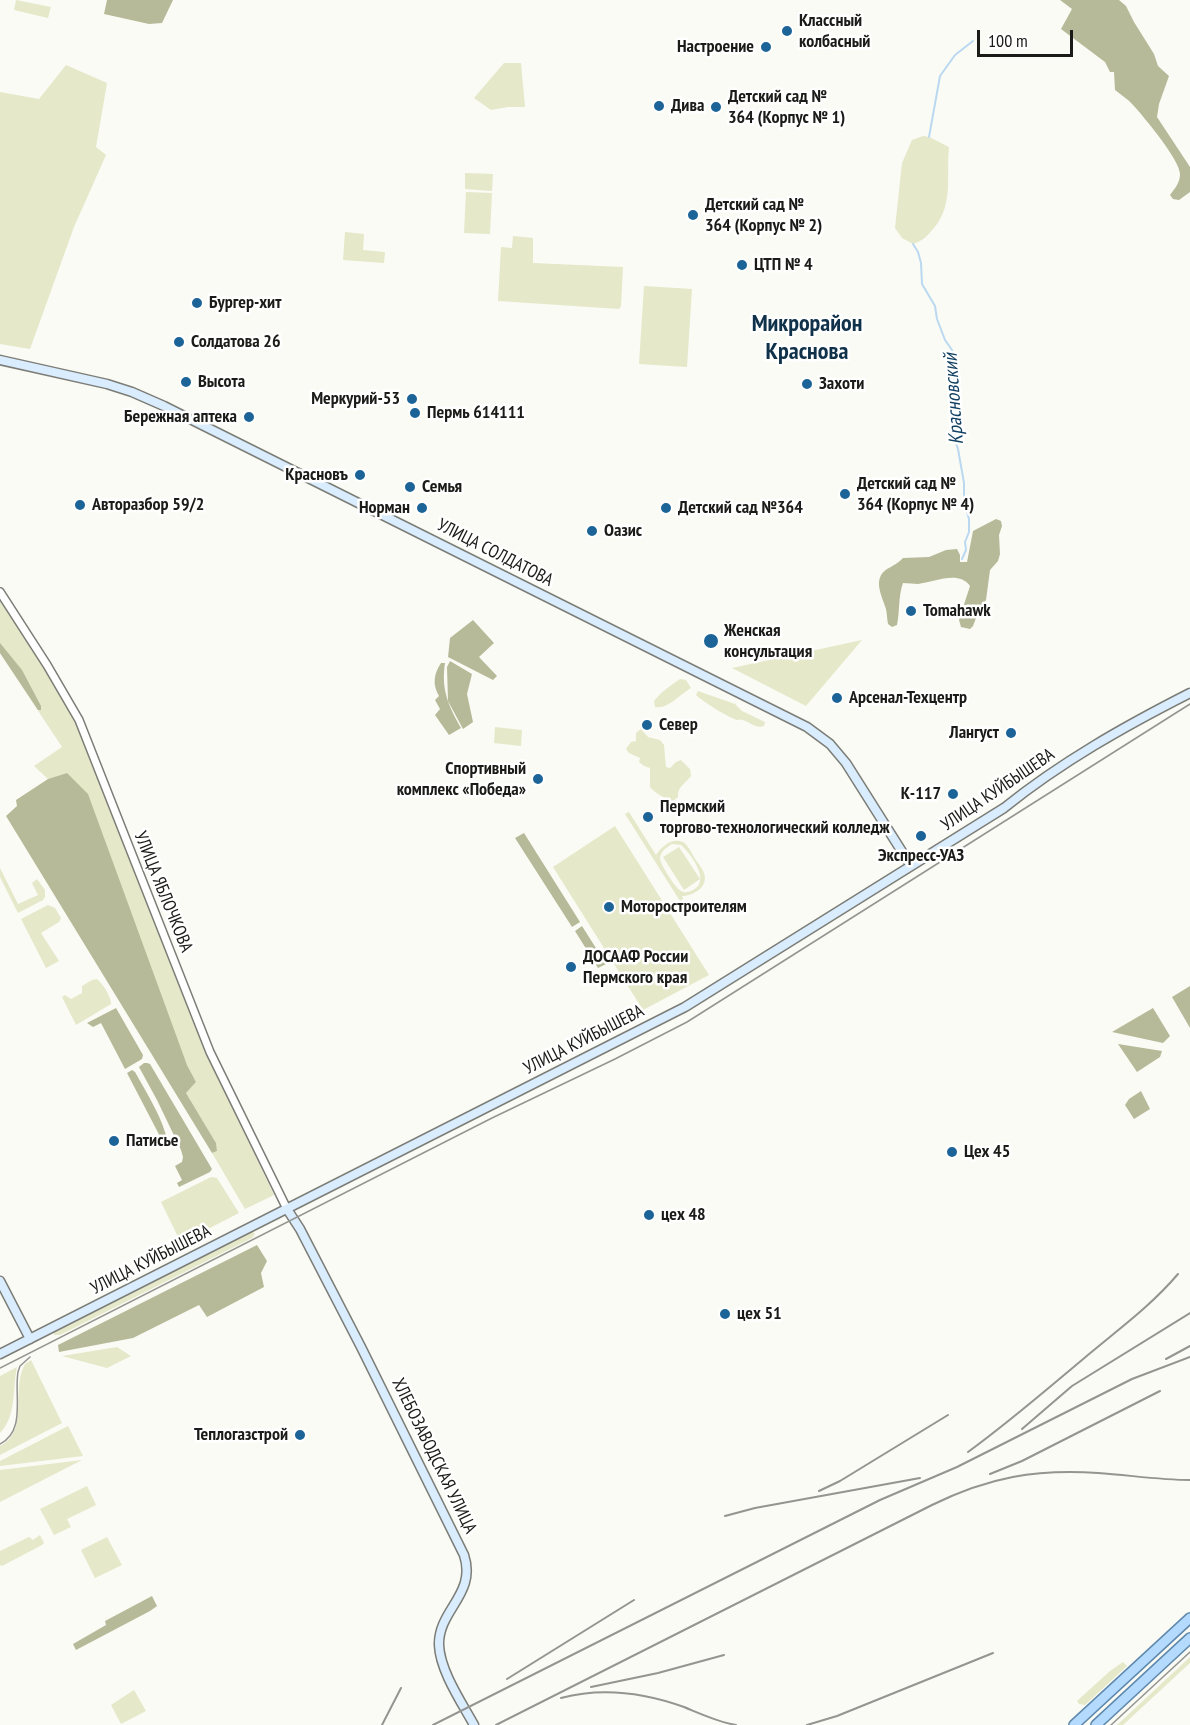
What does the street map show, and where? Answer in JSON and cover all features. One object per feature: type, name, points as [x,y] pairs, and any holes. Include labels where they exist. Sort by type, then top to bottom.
[{"type":"main road","name":"УЛИЦА СОЛДАТОВА","points":[[0,360],[107,384],[164,406],[807,727],[830,744],[846,763],[911,866]]},
{"type":"main road","name":"УЛИЦА КУЙБЫШЕВА","points":[[0,1354],[685,1007],[1004,808],[1033,785],[1137,719],[1190,693]]},
{"type":"main road","name":"ХЛЕБОЗАВОДСКАЯ УЛИЦА","points":[[287,1209],[300,1229],[361,1347],[464,1556],[468,1571],[466,1582],[443,1625],[439,1644],[444,1667],[474,1725]]},
{"type":"main road","points":[[0,1281],[30,1339]]},
{"type":"main road","points":[[1074,1725],[1190,1618]]},
{"type":"main road","points":[[1096,1725],[1190,1638]]},
{"type":"street","name":"УЛИЦА ЯБЛОЧКОВА","points":[[0,592],[47,664],[78,720],[210,1052],[287,1209]]},
{"type":"green space","points":[[16,0],[51,7],[48,18],[14,10]]},
{"type":"green space","points":[[107,0],[173,0],[162,23],[149,24],[104,14]]},
{"type":"green space","points":[[1060,0],[1119,0],[1126,6],[1154,54],[1158,66],[1169,76],[1157,117],[1190,167],[1190,192],[1179,200],[1173,199],[1170,195],[1180,177],[1174,159],[1138,111],[1115,90],[1114,72],[1110,72],[1105,62],[1061,29],[1072,9]]},
{"type":"green space","points":[[504,63],[521,63],[525,107],[491,110],[474,98]]},
{"type":"green space","points":[[66,65],[107,83],[96,147],[106,155],[74,227],[30,349],[0,344],[0,92],[39,99]]},
{"type":"green space","points":[[923,136],[949,147],[948,189],[940,219],[927,236],[913,244],[902,238],[895,228],[902,163],[912,140]]},
{"type":"green space","points":[[465,173],[493,174],[492,191],[465,189]]},
{"type":"green space","points":[[466,192],[492,193],[490,234],[464,233]]},
{"type":"green space","points":[[345,232],[364,234],[363,250],[385,252],[384,263],[343,260]]},
{"type":"green space","points":[[513,236],[533,238],[533,263],[623,267],[619,309],[498,301],[501,247],[512,248]]},
{"type":"green space","points":[[644,286],[692,289],[687,367],[639,364]]},
{"type":"green space","points":[[996,519],[1001,521],[1002,526],[999,535],[1000,554],[998,561],[990,570],[986,600],[970,629],[961,627],[959,620],[970,586],[965,581],[953,578],[918,584],[903,583],[897,625],[892,627],[888,624],[879,588],[882,573],[903,558],[929,557],[946,550],[957,549],[960,562],[967,562],[973,531]]},
{"type":"green space","points":[[0,597],[52,679],[80,730],[203,1042],[274,1195],[245,1209],[212,1153],[217,1151],[216,1143],[186,1093],[196,1082],[67,773],[48,779],[34,766],[62,747],[0,653]]},
{"type":"green space","points":[[473,620],[494,643],[479,657],[497,676],[493,680],[448,657],[450,638]]},
{"type":"green space","points":[[862,640],[806,706],[732,668]]},
{"type":"green space","points":[[0,643],[22,670],[41,710],[38,710],[0,653]]},
{"type":"green space","points":[[450,661],[472,674],[467,694],[473,722],[463,729],[448,701],[447,667]]},
{"type":"green space","points":[[441,663],[445,663],[444,681],[447,697],[461,728],[449,735],[435,715],[440,709],[435,700],[439,696],[435,687],[435,679]]},
{"type":"green space","points":[[680,679],[686,680],[691,688],[669,704],[655,707],[654,701],[657,697]]},
{"type":"green space","points":[[698,691],[735,704],[742,711],[765,722],[764,726],[757,726],[728,716],[699,698],[696,695]]},
{"type":"green space","points":[[495,727],[522,730],[521,746],[494,743]]},
{"type":"green space","points":[[641,729],[648,737],[660,740],[664,745],[666,767],[670,768],[681,760],[690,769],[691,776],[680,788],[678,797],[673,801],[660,796],[650,787],[650,768],[644,766],[639,762],[640,758],[626,749],[631,742],[636,741],[636,733]]},
{"type":"green space","points":[[67,773],[88,794],[187,1065],[196,1082],[186,1093],[216,1143],[217,1151],[212,1153],[6,816],[17,806],[16,800],[48,779]]},
{"type":"green space","points":[[629,812],[656,855],[671,842],[679,841],[686,845],[704,873],[704,882],[699,890],[682,896],[683,899],[680,901],[625,814]],"holes":[[[670,845],[681,845],[693,859],[700,878],[696,888],[686,892],[680,890],[673,882],[660,858],[663,851]]]},
{"type":"green space","points":[[615,826],[709,975],[643,1010],[553,867]]},
{"type":"green space","points":[[524,833],[580,922],[572,927],[515,838]]},
{"type":"green space","points":[[679,847],[700,879],[684,890],[663,857]]},
{"type":"green space","points":[[0,868],[18,904],[38,895],[32,883],[37,879],[45,890],[43,900],[18,913],[0,877]]},
{"type":"green space","points":[[48,905],[55,908],[61,918],[59,922],[41,933],[59,961],[46,968],[21,919]]},
{"type":"green space","points":[[582,926],[606,964],[598,968],[575,931]]},
{"type":"green space","points":[[97,979],[110,997],[111,1004],[76,1025],[62,997],[65,995],[71,999],[82,993],[82,986]]},
{"type":"green space","points":[[1190,986],[1190,1028],[1172,997]]},
{"type":"green space","points":[[116,1008],[143,1055],[142,1059],[125,1069],[101,1023],[93,1027],[87,1023]]},
{"type":"green space","points":[[1153,1008],[1170,1036],[1163,1043],[1112,1032]]},
{"type":"green space","points":[[1118,1044],[1162,1051],[1160,1057],[1137,1072]]},
{"type":"green space","points":[[144,1063],[150,1064],[212,1169],[179,1187],[177,1183],[182,1180],[175,1166],[182,1162],[183,1157],[139,1067]]},
{"type":"green space","points":[[132,1070],[159,1115],[168,1143],[165,1146],[127,1073]]},
{"type":"green space","points":[[1141,1091],[1150,1109],[1134,1119],[1125,1105],[1129,1099]]},
{"type":"green space","points":[[211,1177],[217,1178],[239,1213],[181,1243],[161,1202]]},
{"type":"green space","points":[[252,1231],[255,1234],[252,1238],[60,1335],[54,1335],[54,1331]]},
{"type":"green space","points":[[257,1245],[267,1261],[261,1273],[264,1287],[207,1317],[199,1305],[133,1338],[59,1352],[58,1345]]},
{"type":"green space","points":[[117,1347],[131,1356],[107,1368],[62,1356]]},
{"type":"green space","points":[[31,1360],[62,1423],[0,1455],[0,1446],[9,1439],[14,1431],[21,1375],[25,1364]]},
{"type":"green space","points":[[17,1367],[12,1410],[0,1433],[0,1376]]},
{"type":"green space","points":[[68,1426],[83,1456],[0,1466],[0,1461]]},
{"type":"green space","points":[[82,1460],[0,1502],[0,1470]]},
{"type":"green space","points":[[87,1486],[96,1505],[67,1519],[71,1527],[54,1535],[40,1509]]},
{"type":"green space","points":[[40,1535],[44,1543],[42,1545],[0,1565],[0,1551],[29,1537],[33,1540]]},
{"type":"green space","points":[[107,1537],[122,1565],[95,1578],[81,1550]]},
{"type":"green space","points":[[152,1596],[157,1606],[150,1611],[76,1650],[73,1644],[106,1625],[105,1621]]},
{"type":"green space","points":[[1190,1657],[1190,1663],[1123,1725],[1117,1725]]},
{"type":"green space","points":[[1123,1662],[1127,1666],[1085,1705],[1079,1704],[1077,1701]]},
{"type":"green space","points":[[134,1690],[146,1711],[121,1724],[111,1705]]},
{"type":"waterway","points":[[929,137],[940,76],[955,55],[973,41]]},
{"type":"waterway","name":"Красновский","points":[[913,244],[921,263],[922,284],[935,306],[945,340],[952,350],[950,357],[954,386],[951,395],[951,416],[964,483],[964,502],[969,519],[966,550],[962,559]]},
{"type":"tram line","points":[[0,1368],[492,1118],[687,1022],[1190,704]]},
{"type":"tram line","points":[[0,1444],[13,1431],[17,1412],[18,1372],[20,1366],[30,1357]]},
{"type":"tram line","points":[[1111,1725],[1190,1652]]},
{"type":"railway","points":[[968,1452],[1132,1319],[1178,1274]]},
{"type":"railway","points":[[1022,1429],[1072,1386],[1190,1313]]},
{"type":"railway","points":[[1166,1359],[1190,1346]]},
{"type":"railway","points":[[433,1725],[880,1500],[957,1467],[1132,1379],[1190,1357]]},
{"type":"railway","points":[[990,1474],[1022,1461],[1160,1391]]},
{"type":"railway","points":[[819,1491],[840,1481],[948,1415]]},
{"type":"railway","points":[[496,1725],[953,1495],[1013,1477],[1054,1472],[1190,1480]]},
{"type":"railway","points":[[725,1516],[755,1508],[920,1478]]},
{"type":"railway","points":[[507,1679],[634,1600]]},
{"type":"railway","points":[[807,1725],[837,1716],[993,1653]]},
{"type":"railway","points":[[591,1687],[658,1673],[724,1655]]},
{"type":"railway","points":[[382,1725],[401,1688]]},
{"type":"railway","points":[[561,1698],[608,1692],[639,1695],[669,1702],[736,1725]]},
{"type":"place","name":"Классный колбасный","points":[[787,31]]},
{"type":"place","name":"Настроение","points":[[766,47]]},
{"type":"place","name":"Дива","points":[[659,106]]},
{"type":"place","name":"Детский сад № 364 (Корпус № 1)","points":[[716,107]]},
{"type":"place","name":"Детский сад № 364 (Корпус № 2)","points":[[693,215]]},
{"type":"place","name":"ЦТП № 4","points":[[742,265]]},
{"type":"place","name":"Бургер-хит","points":[[197,303]]},
{"type":"place","name":"Солдатова 26","points":[[179,342]]},
{"type":"place","name":"Высота","points":[[186,382]]},
{"type":"place","name":"Захоти","points":[[807,384]]},
{"type":"place","name":"Меркурий-53","points":[[412,399]]},
{"type":"place","name":"Пермь 614111","points":[[415,413]]},
{"type":"place","name":"Бережная аптека","points":[[249,417]]},
{"type":"place","name":"Красновъ","points":[[360,475]]},
{"type":"place","name":"Семья","points":[[410,487]]},
{"type":"place","name":"Детский сад № 364 (Корпус № 4)","points":[[845,494]]},
{"type":"place","name":"Авторазбор 59/2","points":[[80,505]]},
{"type":"place","name":"Норман","points":[[422,508]]},
{"type":"place","name":"Детский сад №364","points":[[666,508]]},
{"type":"place","name":"Оазис","points":[[592,531]]},
{"type":"place","name":"Tomahawk","points":[[911,611]]},
{"type":"place","name":"Женская консультация","points":[[711,641]]},
{"type":"place","name":"Арсенал-Техцентр","points":[[837,698]]},
{"type":"place","name":"Север","points":[[647,725]]},
{"type":"place","name":"Лангуст","points":[[1011,733]]},
{"type":"place","name":"Спортивный комплекс «Победа»","points":[[538,779]]},
{"type":"place","name":"К-117","points":[[953,794]]},
{"type":"place","name":"Пермский торгово-технологический колледж","points":[[648,817]]},
{"type":"place","name":"Экспресс-УАЗ","points":[[921,836]]},
{"type":"place","name":"Моторостроителям","points":[[609,907]]},
{"type":"place","name":"ДОСААФ России Пермского края","points":[[571,967]]},
{"type":"place","name":"Патисье","points":[[114,1141]]},
{"type":"place","name":"Цех 45","points":[[952,1152]]},
{"type":"place","name":"цех 48","points":[[649,1215]]},
{"type":"place","name":"цех 51","points":[[725,1314]]},
{"type":"place","name":"Теплогазстрой","points":[[300,1435]]},
{"type":"district","name":"Микрорайон Краснова","points":[[807,338]]}]
